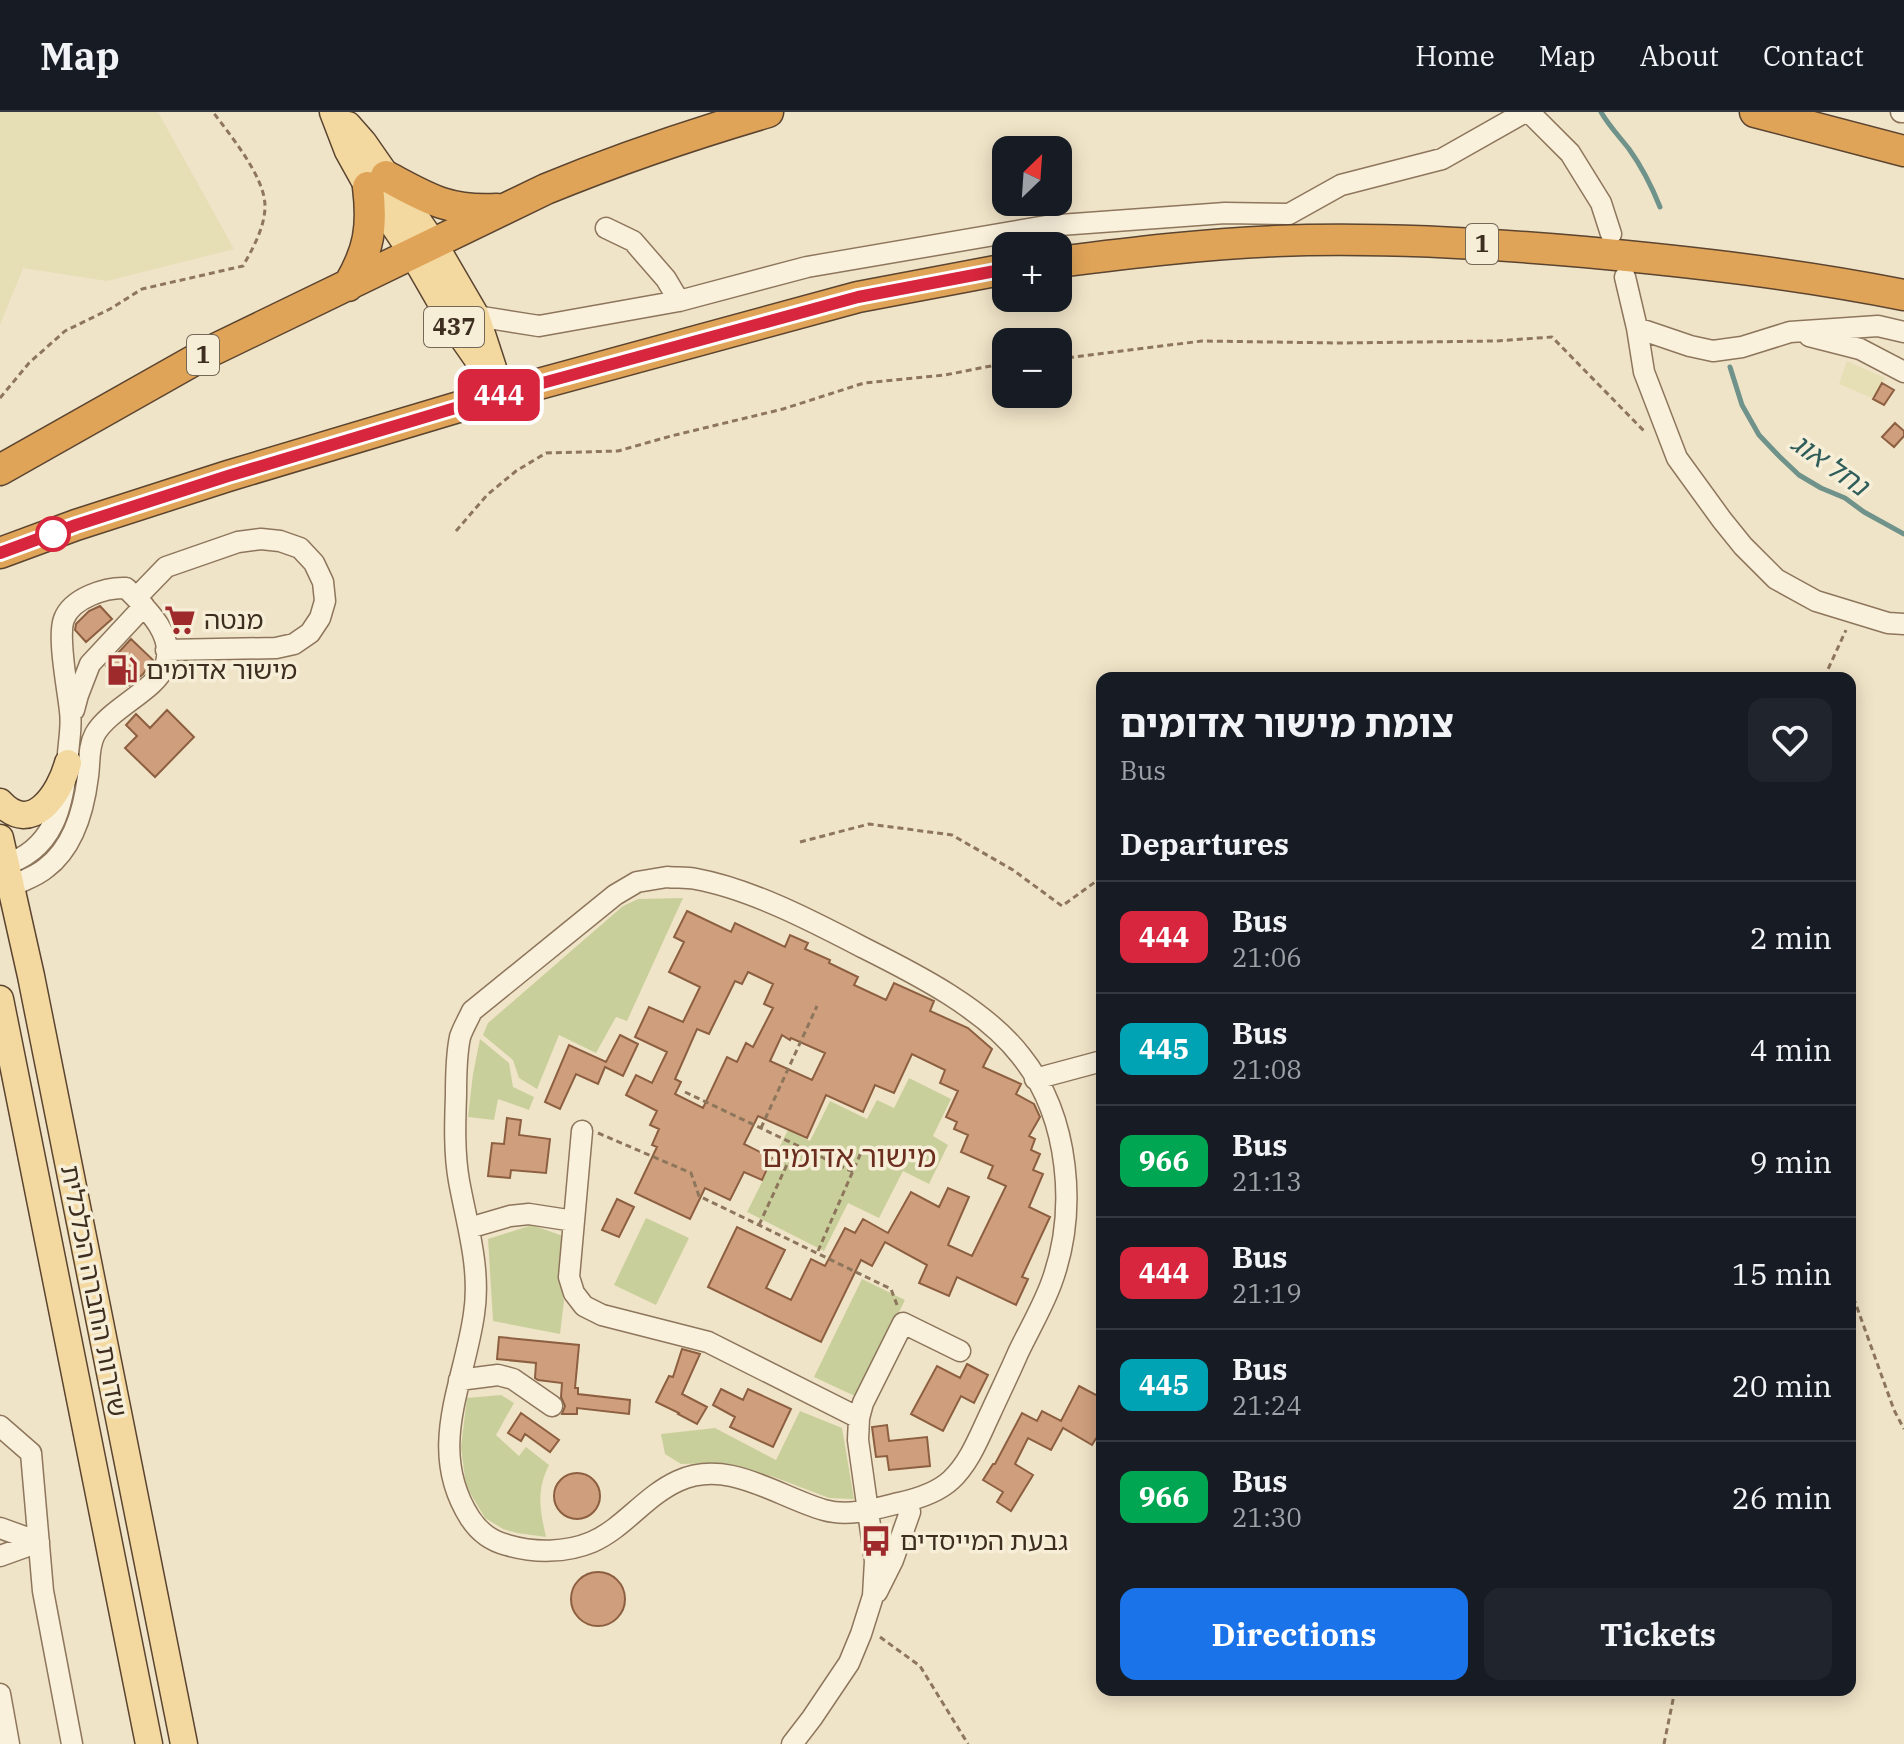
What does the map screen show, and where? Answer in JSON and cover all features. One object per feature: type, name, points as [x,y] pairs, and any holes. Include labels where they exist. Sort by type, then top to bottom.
[{"type":"highway","name":"1","points":[[0,470],[207,353],[546,189],[701,131],[768,112]]},
{"type":"highway","points":[[1755,112],[1904,151]]},
{"type":"highway","points":[[348,286],[366,248],[377,181],[413,191],[450,207],[507,208]]},
{"type":"highway","name":"1","points":[[1072,260],[1160,249],[1277,241],[1364,240],[1487,245],[1721,265],[1904,295]]},
{"type":"highway","points":[[4,556],[76,525],[502,394],[858,297],[992,272]]},
{"type":"main road","name":"437","points":[[335,112],[363,142],[377,181],[476,316],[502,394]]},
{"type":"main road","name":"437","points":[[424,249],[455,327],[502,394]]},
{"type":"main road","points":[[0,802],[17,814],[36,813],[60,786],[68,763]]},
{"type":"main road","name":"שדרות החברה הכלכלית","points":[[0,838],[4,874],[184,1744]]},
{"type":"main road","name":"שדרות החברה הכלכלית","points":[[0,999],[149,1744]]},
{"type":"street","points":[[476,316],[539,326],[679,301],[807,267],[1046,226],[1225,213],[1289,214],[1341,185],[1442,159],[1527,112],[1570,153],[1601,203],[1611,234]]},
{"type":"street","points":[[606,228],[633,241],[666,279],[679,301]]},
{"type":"street","points":[[1625,277],[1644,372],[1677,458],[1743,546],[1776,579],[1816,601],[1888,623],[1904,624]]},
{"type":"street","points":[[1637,328],[1713,351],[1742,347],[1790,332],[1878,326],[1904,332]]},
{"type":"street","points":[[1790,332],[1860,349],[1904,372]]},
{"type":"street","points":[[4,874],[33,852],[54,824],[68,763],[71,724],[90,664],[166,567],[238,542],[261,539],[300,548],[314,563],[323,582],[325,601],[320,618],[310,633],[294,644],[276,648],[166,650]]},
{"type":"street","points":[[4,874],[45,869],[60,854],[74,833],[96,733],[157,678],[165,666],[163,632],[153,615],[126,588],[114,587],[97,592],[71,607],[64,619],[60,636],[71,724]]},
{"type":"street","points":[[667,877],[695,879],[772,903],[903,968],[967,1007],[1001,1034],[1022,1057],[1035,1079],[1059,1131],[1066,1176],[1063,1238],[1051,1284],[971,1454],[951,1480],[932,1493],[906,1502],[845,1513],[826,1511],[726,1474],[703,1473],[668,1487],[590,1543],[562,1550],[526,1550],[499,1543],[478,1530],[460,1502],[449,1471],[450,1429],[475,1312],[473,1249],[458,1175],[455,1122],[456,1060],[461,1033],[472,1011],[615,895],[637,882],[667,877]]},
{"type":"street","points":[[1035,1079],[1096,1063]]},
{"type":"street","points":[[582,1131],[569,1277],[574,1293],[584,1306],[602,1315],[708,1342],[859,1418]]},
{"type":"street","points":[[469,1228],[529,1214],[574,1221]]},
{"type":"street","points":[[871,1603],[875,1561],[858,1440],[863,1403],[903,1323],[960,1351]]},
{"type":"street","points":[[459,1380],[498,1375],[513,1379],[552,1406]]},
{"type":"street","points":[[0,1426],[31,1453],[43,1591],[72,1744]]},
{"type":"street","points":[[796,1742],[849,1663],[910,1512],[906,1502]]},
{"type":"street","points":[[0,1528],[39,1542]]},
{"type":"street","points":[[0,1556],[39,1542]]},
{"type":"street","points":[[0,1694],[9,1744]]},
{"type":"path","points":[[0,398],[29,363],[65,331],[142,289],[243,266],[263,223],[266,205],[261,182],[213,112]]},
{"type":"path","points":[[1072,357],[1202,341],[1339,343],[1496,341],[1552,337],[1651,437],[1677,458]]},
{"type":"path","points":[[456,531],[487,495],[516,471],[546,453],[618,451],[783,409],[864,383],[945,375],[992,366]]},
{"type":"path","points":[[1827,672],[1854,612]]},
{"type":"path","points":[[800,842],[869,824],[952,835],[1013,870],[1062,906],[1096,881]]},
{"type":"path","points":[[761,1128],[817,1006]]},
{"type":"path","points":[[685,1092],[853,1172]]},
{"type":"path","points":[[582,1131],[602,1134],[691,1173],[699,1196],[891,1289],[903,1323]]},
{"type":"path","points":[[759,1225],[796,1145]]},
{"type":"path","points":[[818,1252],[863,1148]]},
{"type":"path","points":[[1856,1305],[1894,1410],[1904,1429]]},
{"type":"path","points":[[864,1625],[920,1666],[968,1744]]},
{"type":"path","points":[[1664,1744],[1674,1696]]},
{"type":"shaded area","points":[[0,112],[158,112],[234,249],[107,281],[23,268],[0,325]]},
{"type":"shaded area","points":[[1847,361],[1885,378],[1872,398],[1839,384]]},
{"type":"green space","points":[[683,898],[627,1021],[616,1017],[596,1053],[559,1035],[537,1089],[519,1078],[513,1060],[483,1035],[488,1023],[623,906],[638,899]]},
{"type":"green space","points":[[480,1039],[509,1063],[513,1087],[534,1097],[529,1110],[498,1099],[494,1120],[468,1117]]},
{"type":"green space","points":[[909,1078],[951,1099],[933,1136],[948,1145],[929,1184],[903,1171],[879,1218],[848,1203],[824,1251],[747,1212],[788,1130],[810,1141],[830,1101],[867,1119],[877,1100],[894,1108]]},
{"type":"green space","points":[[646,1218],[689,1238],[656,1305],[614,1285]]},
{"type":"green space","points":[[532,1225],[563,1236],[561,1284],[564,1301],[560,1334],[493,1321],[488,1239]]},
{"type":"green space","points":[[862,1279],[905,1300],[857,1397],[814,1377]]},
{"type":"green space","points":[[501,1395],[514,1403],[496,1435],[519,1456],[526,1447],[549,1465],[542,1483],[540,1501],[546,1537],[503,1529],[485,1518],[466,1486],[461,1447],[467,1398]]},
{"type":"green space","points":[[800,1411],[842,1428],[854,1499],[829,1498],[774,1477],[717,1463],[681,1464],[665,1454],[661,1434],[715,1428],[776,1460]]},
{"type":"building","points":[[1882,383],[1894,390],[1884,405],[1873,399]]},
{"type":"building","points":[[1895,423],[1904,431],[1904,436],[1894,447],[1882,437]]},
{"type":"building","points":[[100,606],[112,619],[86,642],[75,630],[76,624],[89,611]]},
{"type":"building","points":[[131,639],[153,660],[143,674],[127,687],[106,666]]},
{"type":"building","points":[[167,710],[194,737],[155,777],[125,748],[137,736],[126,725],[136,714],[150,728]]},
{"type":"building","points":[[687,911],[731,932],[735,923],[785,947],[790,935],[808,943],[805,949],[858,977],[854,985],[886,1000],[894,983],[934,1001],[930,1011],[968,1028],[992,1049],[983,1067],[1021,1084],[1016,1094],[1034,1104],[1040,1117],[1029,1136],[1035,1139],[1031,1150],[1040,1154],[1033,1170],[1043,1174],[1029,1207],[1050,1217],[1022,1277],[1028,1279],[1016,1305],[957,1277],[949,1296],[919,1283],[927,1265],[885,1242],[872,1266],[861,1260],[821,1342],[708,1287],[737,1227],[785,1250],[766,1288],[791,1300],[811,1259],[825,1266],[845,1228],[855,1233],[863,1219],[888,1233],[911,1192],[939,1207],[948,1188],[969,1197],[948,1245],[972,1256],[1006,1186],[988,1178],[993,1166],[961,1152],[968,1135],[954,1129],[957,1122],[946,1117],[958,1091],[940,1083],[945,1070],[912,1054],[894,1093],[875,1085],[863,1112],[826,1095],[807,1138],[758,1116],[744,1144],[772,1158],[762,1180],[744,1172],[730,1200],[705,1188],[690,1219],[635,1193],[657,1147],[652,1145],[659,1129],[650,1125],[657,1111],[626,1095],[636,1075],[652,1083],[667,1052],[635,1037],[649,1007],[683,1022],[700,987],[669,972],[684,942],[674,937]],"holes":[[[748,972],[773,984],[764,1004],[773,1008],[753,1047],[746,1043],[737,1062],[727,1057],[703,1108],[675,1094],[681,1082],[675,1079],[697,1029],[709,1034],[735,981],[742,984]],[[782,1035],[825,1053],[812,1080],[770,1061]]]},
{"type":"building","points":[[620,1035],[638,1044],[623,1076],[605,1067],[598,1084],[576,1074],[560,1109],[545,1102],[569,1045],[606,1062]]},
{"type":"building","points":[[507,1118],[521,1120],[519,1135],[550,1139],[546,1173],[511,1170],[510,1178],[488,1176],[492,1143],[504,1144]]},
{"type":"building","points":[[617,1199],[634,1207],[619,1237],[602,1230]]},
{"type":"building","points":[[499,1337],[579,1345],[575,1388],[578,1388],[578,1394],[630,1400],[629,1414],[577,1408],[577,1414],[562,1414],[565,1406],[561,1397],[562,1383],[535,1378],[536,1363],[497,1359]]},
{"type":"building","points":[[682,1349],[700,1354],[682,1394],[707,1407],[697,1424],[656,1402],[669,1376],[673,1377]]},
{"type":"building","points":[[967,1364],[988,1375],[974,1403],[961,1396],[943,1431],[911,1414],[937,1366],[960,1378]]},
{"type":"building","points":[[1079,1386],[1096,1395],[1096,1439],[1092,1445],[1063,1428],[1051,1450],[1028,1438],[1015,1464],[1033,1475],[1011,1511],[997,1502],[1003,1492],[983,1480],[1022,1413],[1037,1421],[1042,1411],[1061,1421]]},
{"type":"building","points":[[721,1389],[743,1400],[748,1389],[791,1409],[773,1447],[730,1427],[735,1417],[713,1405]]},
{"type":"building","points":[[521,1413],[559,1440],[550,1452],[525,1434],[521,1441],[508,1433]]},
{"type":"building","points":[[887,1425],[889,1441],[927,1437],[930,1466],[889,1470],[887,1456],[876,1457],[872,1427]]},
{"type":"building","points":[[577,1473],[593,1480],[600,1496],[593,1512],[577,1519],[561,1512],[554,1496],[561,1480]]},
{"type":"building","points":[[598,1572],[617,1580],[625,1599],[617,1618],[598,1626],[579,1618],[571,1599],[579,1580]]},
{"type":"waterway","name":"נחל אוג","points":[[1601,112],[1638,163],[1660,207]]},
{"type":"waterway","name":"נחל אוג","points":[[1730,367],[1742,405],[1759,435],[1779,456],[1799,475],[1845,498],[1904,534]]},
{"type":"bus line","name":"444","points":[[0,553],[228,476],[502,394],[858,297],[992,272]]},
{"type":"place","name":"מנטה","points":[[180,620]]},
{"type":"place","name":"מישור אדומים","points":[[122,670]]},
{"type":"place","name":"גבעת המייסדים","points":[[876,1541]]},
{"type":"district","name":"מישור אדומים","points":[[849,1157]]}]
